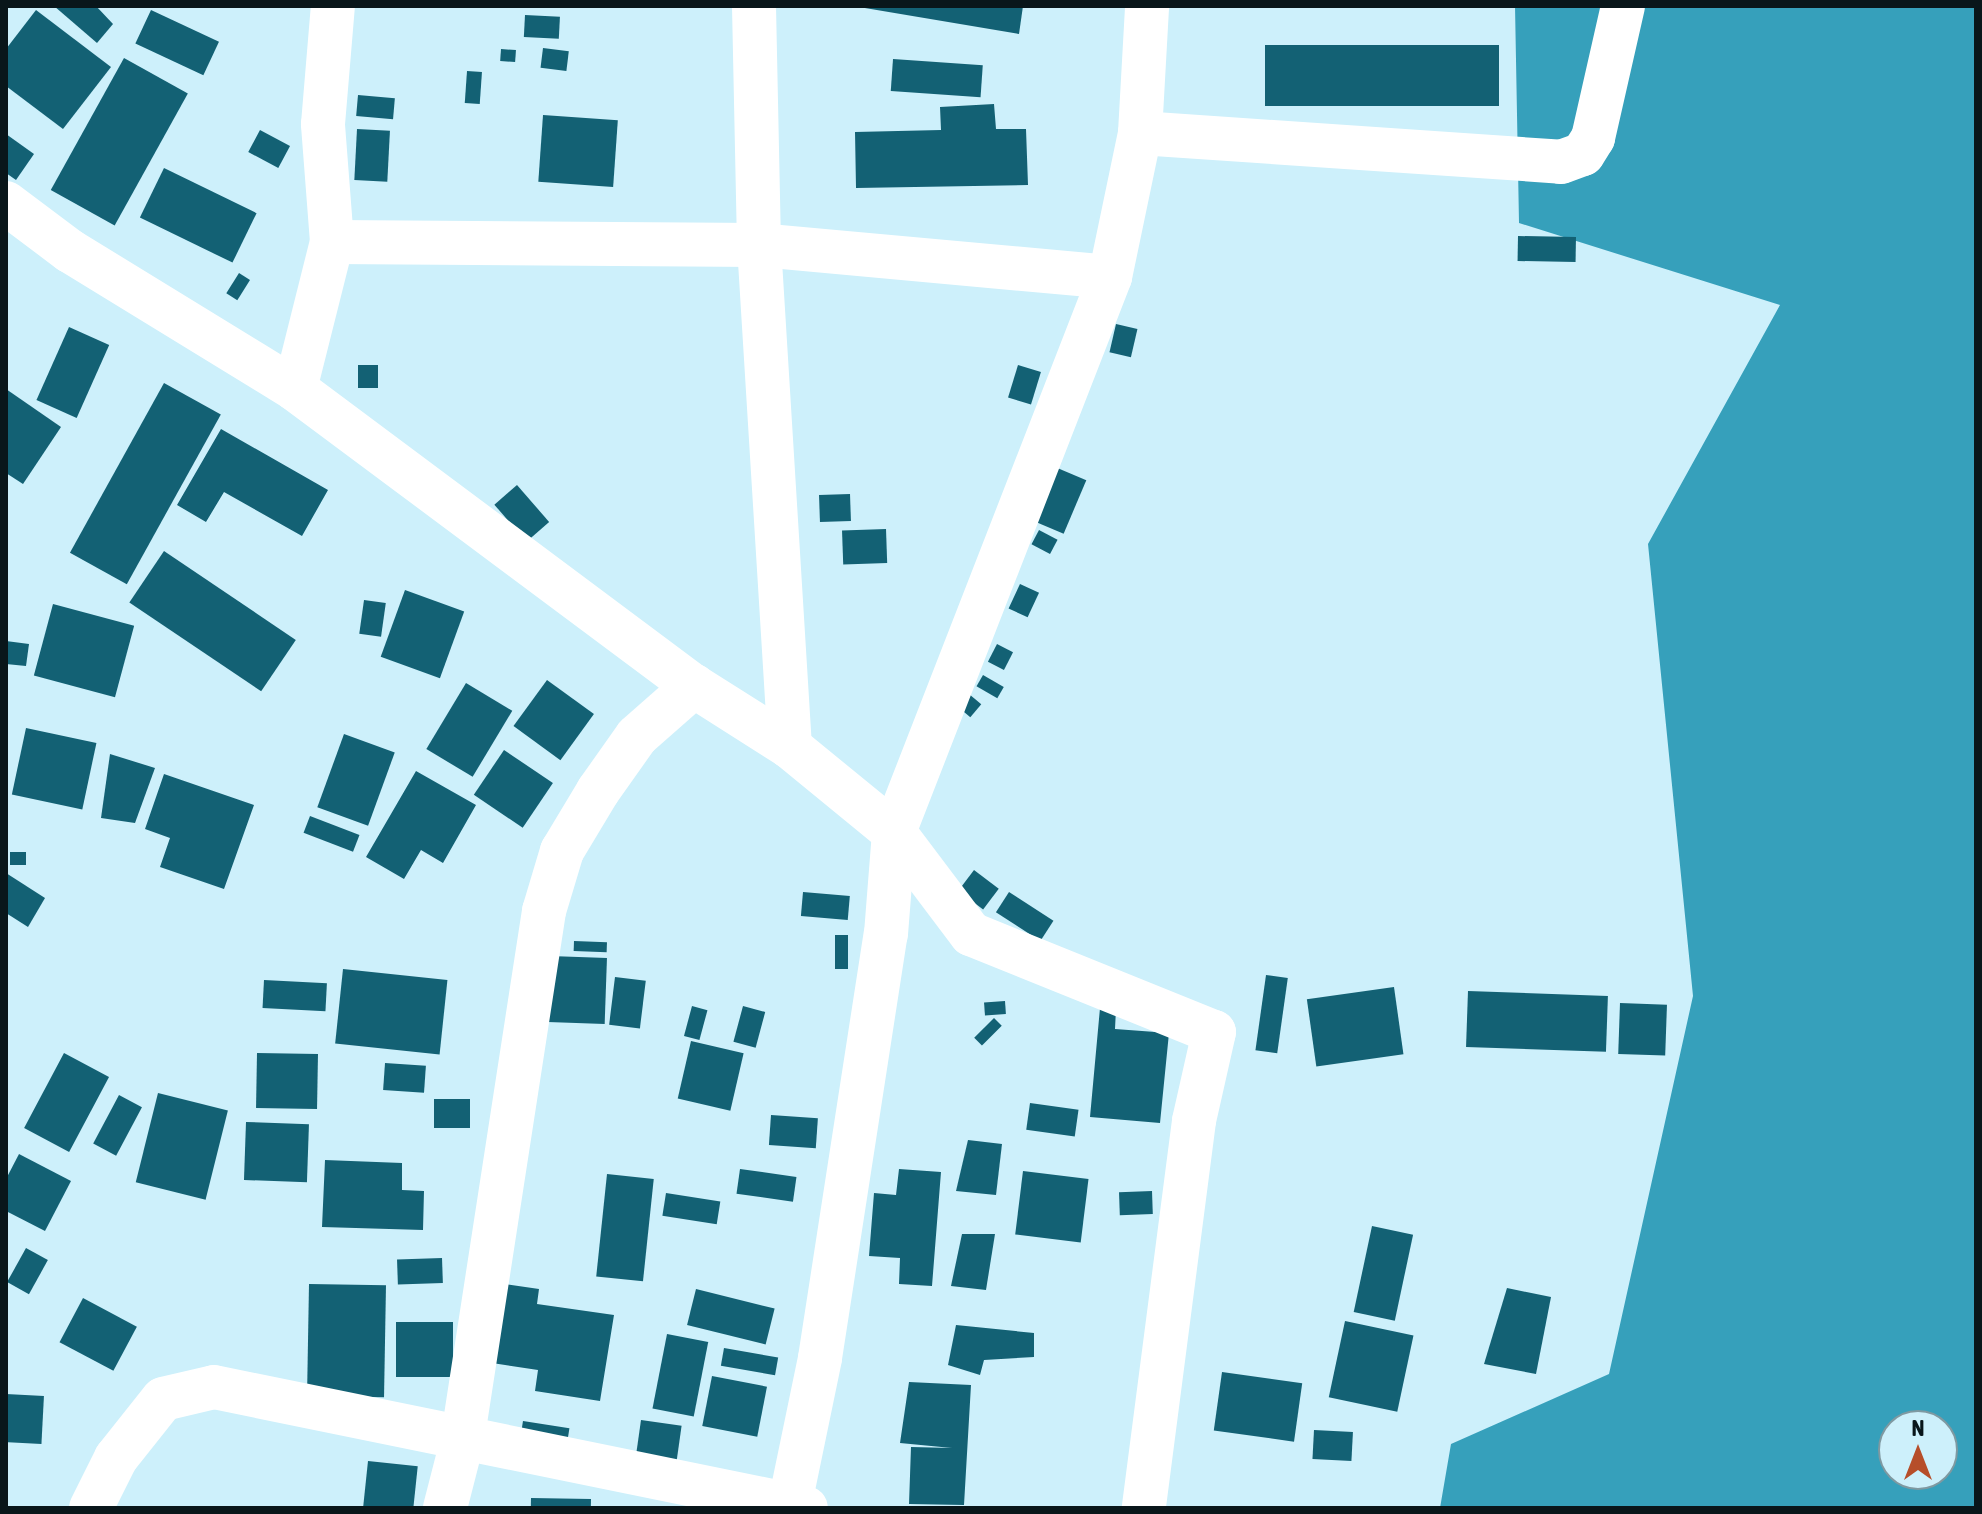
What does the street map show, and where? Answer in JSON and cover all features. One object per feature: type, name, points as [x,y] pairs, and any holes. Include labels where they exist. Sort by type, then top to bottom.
[{"type":"street","points":[[295,389],[332,242],[323,124],[333,6]]},
{"type":"street","points":[[754,6],[759,245],[790,747]]},
{"type":"street","points":[[91,1508],[116,1458],[163,1399],[195,1389],[214,1387],[462,1442],[795,1507],[886,934],[894,832],[1110,277],[1140,133],[1147,6]]},
{"type":"street","points":[[1140,133],[1561,162],[1583,154],[1593,138],[1623,6]]},
{"type":"street","points":[[6,203],[70,251],[295,389],[694,686],[790,747],[894,832],[971,934],[1214,1032],[1194,1121],[1144,1508]]},
{"type":"street","points":[[332,242],[759,245],[1110,277]]},
{"type":"street","points":[[445,1508],[462,1442],[508,1123],[544,911],[562,851],[637,736],[694,686]]},
{"type":"water","points":[[1515,6],[1976,6],[1976,1508],[1440,1508],[1451,1444],[1609,1374],[1693,996],[1648,544],[1780,305],[1519,223]]},
{"type":"building","points":[[54,6],[96,6],[113,24],[97,43]]},
{"type":"building","points":[[853,6],[1023,6],[1019,34]]},
{"type":"building","points":[[36,10],[111,67],[63,129],[6,86],[6,49]]},
{"type":"building","points":[[151,10],[219,42],[203,75],[135,44]]},
{"type":"building","points":[[525,15],[560,17],[559,39],[524,37]]},
{"type":"building","points":[[1265,45],[1499,45],[1499,106],[1265,106]]},
{"type":"building","points":[[543,48],[569,51],[566,71],[541,68]]},
{"type":"building","points":[[501,49],[516,50],[515,62],[500,61]]},
{"type":"building","points":[[124,58],[188,93],[115,225],[51,190]]},
{"type":"building","points":[[893,59],[983,65],[981,97],[891,91]]},
{"type":"building","points":[[467,71],[482,72],[480,104],[465,103]]},
{"type":"building","points":[[358,95],[395,98],[393,119],[356,116]]},
{"type":"building","points":[[994,104],[996,129],[1026,129],[1028,185],[856,188],[855,132],[941,130],[940,107]]},
{"type":"building","points":[[543,115],[618,120],[613,187],[538,182]]},
{"type":"building","points":[[357,129],[390,131],[387,182],[354,180]]},
{"type":"building","points":[[260,130],[290,146],[278,168],[248,152]]},
{"type":"building","points":[[6,134],[34,154],[16,180],[6,173]]},
{"type":"building","points":[[164,168],[257,213],[232,263],[140,217]]},
{"type":"building","points":[[1518,236],[1576,237],[1576,262],[1518,261]]},
{"type":"building","points":[[239,273],[250,280],[237,300],[226,293]]},
{"type":"building","points":[[1116,324],[1137,329],[1131,357],[1109,352]]},
{"type":"building","points":[[69,327],[109,345],[77,418],[36,400]]},
{"type":"building","points":[[358,365],[378,365],[378,388],[358,388]]},
{"type":"building","points":[[1018,365],[1041,372],[1031,405],[1008,398]]},
{"type":"building","points":[[164,383],[221,415],[127,584],[70,553]]},
{"type":"building","points":[[6,389],[61,427],[23,484],[6,473]]},
{"type":"building","points":[[221,429],[328,490],[302,536],[224,492],[206,522],[177,505]]},
{"type":"building","points":[[1055,467],[1086,480],[1064,534],[1032,520]]},
{"type":"building","points":[[517,485],[549,522],[527,542],[494,505]]},
{"type":"building","points":[[850,494],[851,521],[820,522],[819,495]]},
{"type":"building","points":[[886,529],[887,563],[843,565],[842,531]]},
{"type":"building","points":[[1039,530],[1058,540],[1050,554],[1031,544]]},
{"type":"building","points":[[164,551],[296,640],[261,691],[129,602]]},
{"type":"building","points":[[1020,584],[1039,593],[1028,617],[1009,608]]},
{"type":"building","points":[[405,590],[464,612],[440,678],[381,657]]},
{"type":"building","points":[[364,600],[386,603],[381,637],[359,634]]},
{"type":"building","points":[[53,604],[134,626],[115,697],[34,675]]},
{"type":"building","points":[[6,641],[29,644],[26,666],[6,664]]},
{"type":"building","points":[[997,644],[1013,652],[1004,670],[988,662]]},
{"type":"building","points":[[983,675],[1004,687],[997,698],[976,686]]},
{"type":"building","points":[[547,680],[594,714],[560,760],[513,726]]},
{"type":"building","points":[[466,683],[512,711],[473,777],[426,749]]},
{"type":"building","points":[[969,694],[981,704],[970,717],[958,707]]},
{"type":"building","points":[[26,728],[96,743],[82,809],[12,795]]},
{"type":"building","points":[[344,734],[395,752],[368,826],[317,807]]},
{"type":"building","points":[[504,750],[553,783],[523,828],[474,795]]},
{"type":"building","points":[[110,754],[155,768],[135,823],[101,818]]},
{"type":"building","points":[[416,771],[476,805],[443,863],[421,850],[404,879],[366,857]]},
{"type":"building","points":[[164,774],[254,805],[224,889],[160,867],[170,838],[145,829]]},
{"type":"building","points":[[310,816],[359,835],[353,852],[304,833]]},
{"type":"building","points":[[10,852],[26,852],[26,865],[10,865]]},
{"type":"building","points":[[974,870],[999,889],[983,909],[958,891]]},
{"type":"building","points":[[6,873],[45,898],[28,927],[6,913]]},
{"type":"building","points":[[803,892],[850,896],[848,920],[801,916]]},
{"type":"building","points":[[1009,892],[1053,921],[1040,941],[996,912]]},
{"type":"building","points":[[835,935],[848,935],[848,969],[835,969]]},
{"type":"building","points":[[574,941],[607,942],[607,952],[574,951]]},
{"type":"building","points":[[550,956],[607,958],[605,1024],[548,1022]]},
{"type":"building","points":[[343,969],[447,980],[440,1055],[335,1044]]},
{"type":"building","points":[[1266,975],[1288,978],[1277,1053],[1255,1050]]},
{"type":"building","points":[[615,977],[646,981],[640,1028],[609,1025]]},
{"type":"building","points":[[264,980],[327,983],[325,1011],[263,1008]]},
{"type":"building","points":[[1394,987],[1403,1054],[1316,1067],[1307,999]]},
{"type":"building","points":[[1468,991],[1608,996],[1606,1052],[1466,1047]]},
{"type":"building","points":[[1005,1001],[1006,1014],[985,1015],[984,1002]]},
{"type":"building","points":[[1620,1003],[1667,1005],[1665,1056],[1618,1054]]},
{"type":"building","points":[[692,1006],[707,1010],[699,1040],[684,1036]]},
{"type":"building","points":[[743,1006],[765,1012],[756,1048],[733,1042]]},
{"type":"building","points":[[1100,1008],[1116,1009],[1115,1029],[1169,1033],[1160,1123],[1090,1117]]},
{"type":"building","points":[[994,1018],[1002,1026],[982,1046],[974,1038]]},
{"type":"building","points":[[691,1041],[744,1053],[730,1111],[678,1098]]},
{"type":"building","points":[[64,1053],[109,1077],[69,1152],[24,1128]]},
{"type":"building","points":[[257,1053],[318,1054],[317,1109],[256,1108]]},
{"type":"building","points":[[385,1063],[426,1066],[424,1093],[383,1090]]},
{"type":"building","points":[[158,1093],[228,1110],[206,1200],[136,1182]]},
{"type":"building","points":[[119,1095],[142,1107],[116,1156],[93,1144]]},
{"type":"building","points":[[434,1099],[470,1099],[470,1128],[434,1128]]},
{"type":"building","points":[[1030,1103],[1079,1110],[1075,1137],[1026,1130]]},
{"type":"building","points":[[771,1115],[818,1118],[816,1148],[769,1145]]},
{"type":"building","points":[[246,1122],[309,1124],[307,1182],[244,1180]]},
{"type":"building","points":[[968,1140],[1002,1144],[996,1195],[956,1191]]},
{"type":"building","points":[[19,1154],[71,1181],[45,1231],[6,1211],[6,1179]]},
{"type":"building","points":[[325,1160],[402,1163],[402,1190],[424,1191],[423,1230],[322,1227]]},
{"type":"building","points":[[740,1169],[796,1177],[793,1202],[737,1194]]},
{"type":"building","points":[[899,1169],[941,1172],[932,1286],[899,1284],[900,1258],[869,1256],[874,1193],[896,1195]]},
{"type":"building","points":[[1023,1171],[1089,1179],[1081,1243],[1015,1235]]},
{"type":"building","points":[[607,1174],[654,1179],[643,1281],[596,1276]]},
{"type":"building","points":[[1152,1191],[1153,1214],[1120,1215],[1119,1192]]},
{"type":"building","points":[[666,1193],[720,1202],[717,1224],[662,1216]]},
{"type":"building","points":[[1372,1226],[1413,1235],[1395,1321],[1354,1312]]},
{"type":"building","points":[[962,1234],[995,1234],[986,1290],[951,1286]]},
{"type":"building","points":[[26,1248],[48,1260],[29,1294],[7,1282]]},
{"type":"building","points":[[442,1258],[443,1283],[398,1285],[397,1260]]},
{"type":"building","points":[[309,1284],[386,1285],[384,1397],[307,1396]]},
{"type":"building","points":[[504,1284],[539,1289],[537,1304],[614,1315],[600,1401],[535,1391],[538,1370],[492,1363]]},
{"type":"building","points":[[1507,1288],[1551,1297],[1536,1374],[1484,1364]]},
{"type":"building","points":[[696,1289],[775,1309],[766,1344],[687,1325]]},
{"type":"building","points":[[83,1298],[137,1327],[113,1371],[60,1342]]},
{"type":"building","points":[[1345,1321],[1413,1336],[1397,1412],[1329,1397]]},
{"type":"building","points":[[396,1322],[453,1322],[453,1377],[396,1377]]},
{"type":"building","points":[[956,1325],[1034,1333],[1034,1357],[984,1360],[980,1375],[948,1365]]},
{"type":"building","points":[[667,1334],[708,1342],[694,1417],[652,1409]]},
{"type":"building","points":[[724,1348],[778,1358],[775,1375],[721,1366]]},
{"type":"building","points":[[1222,1372],[1302,1383],[1294,1442],[1214,1430]]},
{"type":"building","points":[[712,1376],[767,1387],[757,1437],[702,1426]]},
{"type":"building","points":[[909,1382],[971,1385],[964,1505],[909,1504],[911,1447],[952,1448],[900,1443]]},
{"type":"building","points":[[6,1394],[44,1396],[41,1444],[6,1442]]},
{"type":"building","points":[[641,1420],[682,1426],[676,1465],[635,1460]]},
{"type":"building","points":[[523,1421],[569,1428],[566,1449],[520,1442]]},
{"type":"building","points":[[1314,1430],[1353,1432],[1351,1461],[1312,1459]]},
{"type":"building","points":[[368,1461],[418,1466],[413,1508],[363,1508]]},
{"type":"building","points":[[531,1498],[591,1499],[591,1508],[531,1508]]}]
